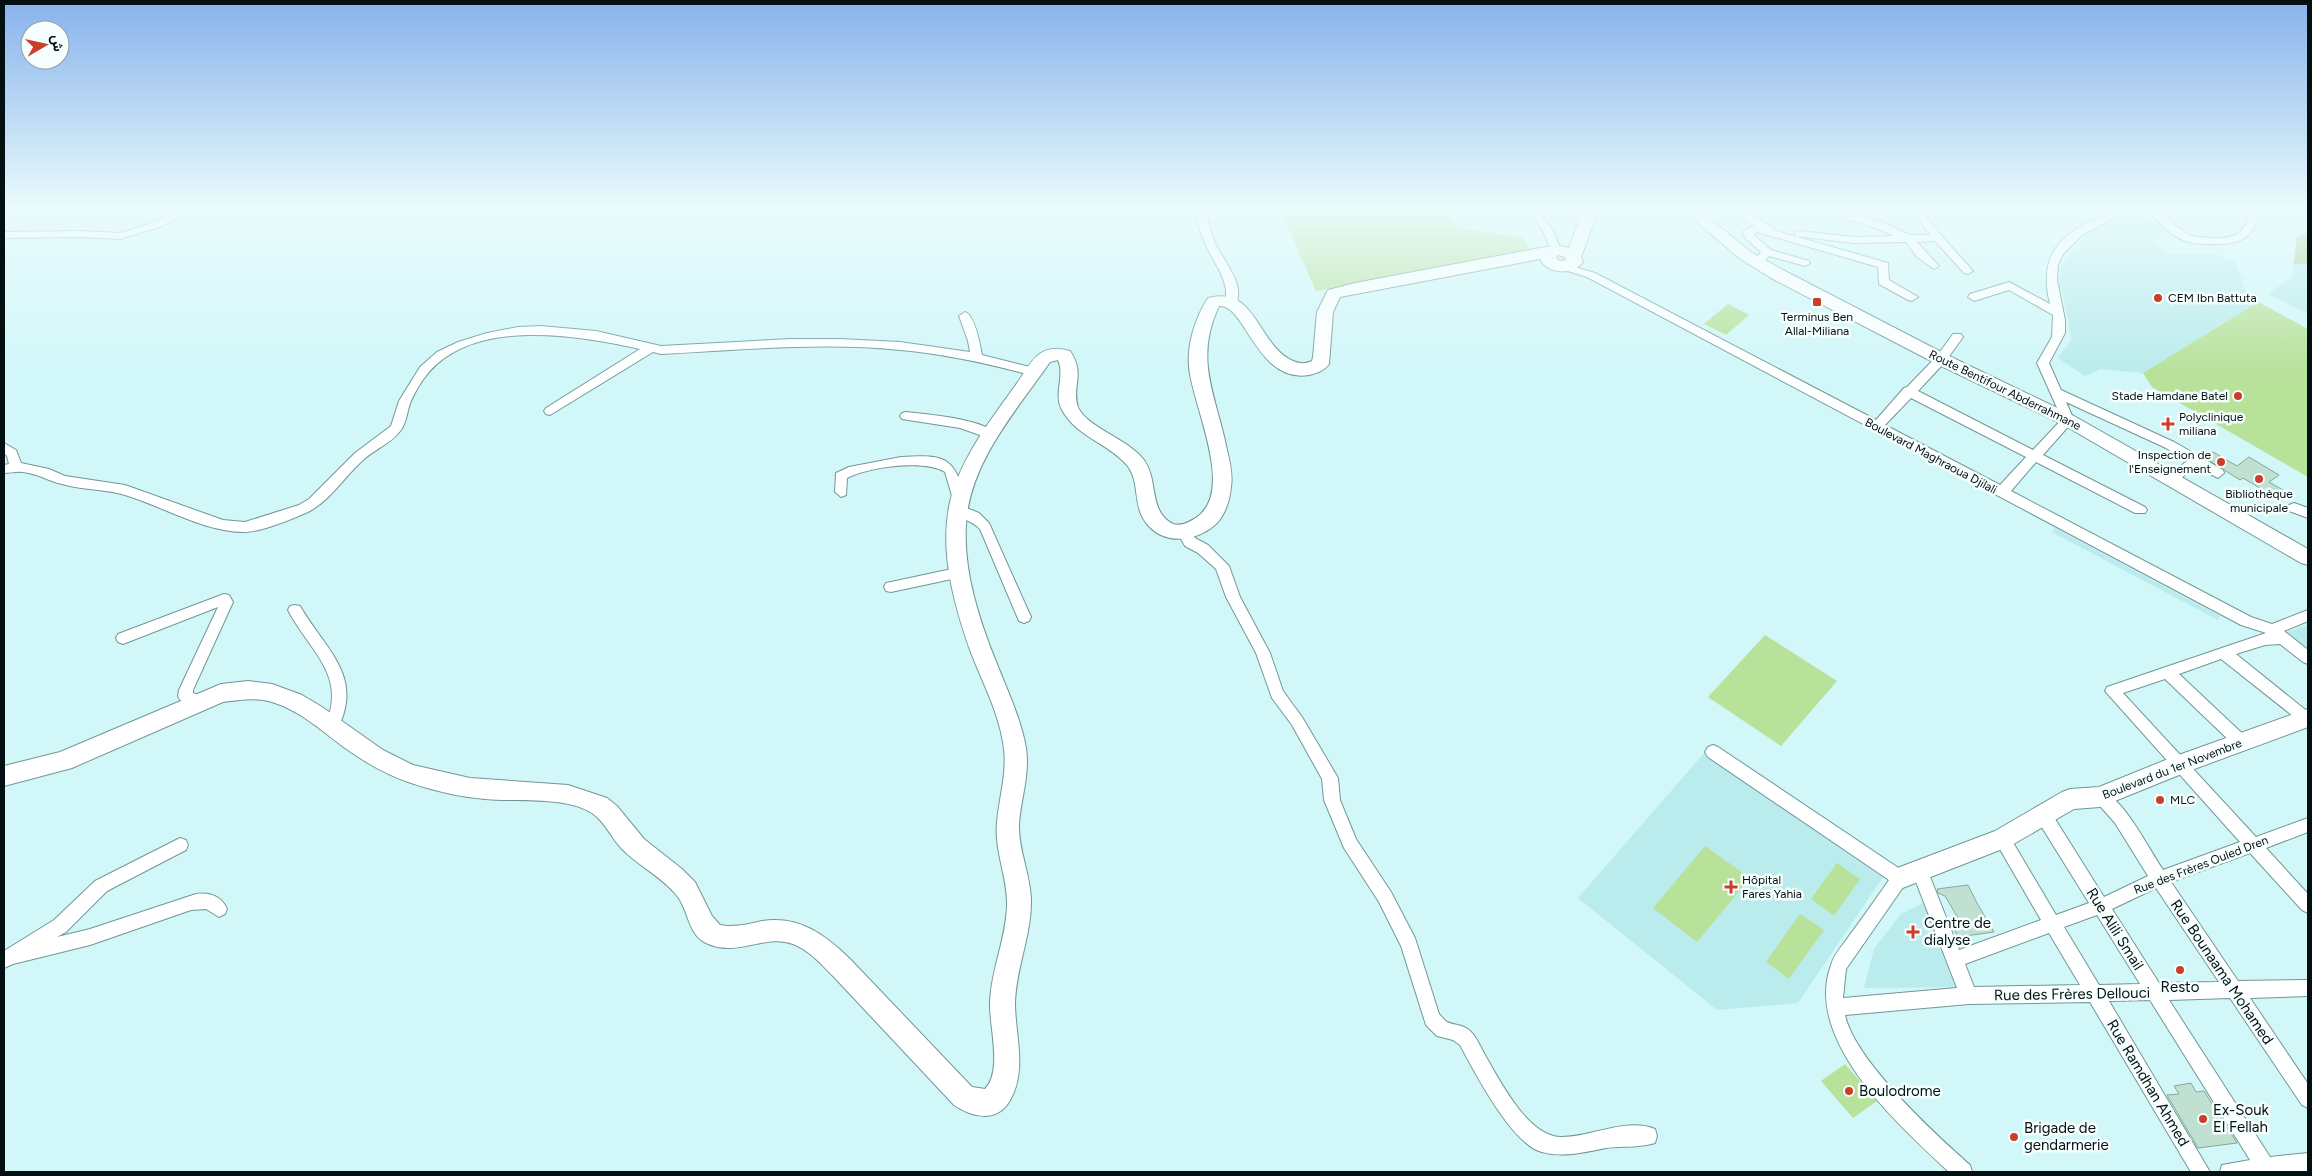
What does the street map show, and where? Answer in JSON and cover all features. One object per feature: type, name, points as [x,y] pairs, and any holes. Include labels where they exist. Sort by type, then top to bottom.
[{"type":"main road","points":[[4,776],[64,761],[200,702],[236,690],[268,691],[319,714],[382,760],[420,776],[451,784],[490,790],[550,793],[575,797],[603,806],[614,817],[629,840],[680,883],[693,900],[704,925],[711,933],[720,937],[734,937],[787,930],[816,945],[849,976],[964,1096],[972,1102],[990,1103],[1002,1089],[1006,1072],[1007,1056],[1003,996],[1019,915],[1017,880],[1008,838],[1008,823],[1016,775],[1015,750],[1005,712],[976,636],[956,542],[959,506],[966,482],[991,435],[1044,358],[1049,354],[1058,353],[1066,357],[1069,362],[1068,402],[1074,414],[1128,454],[1138,464],[1144,476],[1145,506],[1151,518],[1161,527],[1172,532],[1184,532],[1208,522],[1221,502],[1223,483],[1210,415],[1199,380],[1198,343],[1211,306],[1217,301],[1231,303],[1241,310],[1267,351],[1280,362],[1303,370],[1311,369],[1320,364],[1322,358],[1325,312],[1334,294],[1355,288],[1496,262]]},
{"type":"main road","name":"Route Bentifour Abderrahmane","points":[[1769,262],[1941,359],[2068,420],[2308,558]]},
{"type":"main road","name":"Boulevard du 1er Novembre","points":[[1910,874],[2002,839],[2070,799],[2100,798],[2181,764],[2308,719]]},
{"type":"street","points":[[1220,262],[1232,289],[1234,297],[1231,303]]},
{"type":"street","name":"Boulevard Maghraoua Djilali","points":[[1570,262],[1591,275],[2001,493],[2246,621],[2278,634]]},
{"type":"street","points":[[1795,262],[1805,263]]},
{"type":"street","points":[[1873,262],[1884,265],[1883,282],[1912,296]]},
{"type":"street","points":[[1930,262],[1934,266]]},
{"type":"street","points":[[1960,262],[1968,271]]},
{"type":"street","points":[[2001,493],[2068,420],[2054,392],[2043,363],[2059,335],[2051,278],[2055,262]]},
{"type":"street","points":[[1974,297],[2009,285],[2057,313]]},
{"type":"street","points":[[965,316],[974,341],[976,357]]},
{"type":"street","points":[[9,468],[44,472],[63,480],[125,490],[222,525],[245,527],[286,516],[314,502],[358,456],[391,434],[397,427],[405,402],[424,370],[441,355],[462,345],[487,337],[518,331],[541,330],[596,335],[649,349],[840,343],[900,346],[976,357],[1034,372]]},
{"type":"street","points":[[1876,426],[1941,359],[1957,337]]},
{"type":"street","points":[[550,411],[649,349]]},
{"type":"street","points":[[1908,391],[2140,510]]},
{"type":"street","points":[[2054,392],[2170,445],[2218,473]]},
{"type":"street","points":[[906,416],[958,422],[974,426],[991,435]]},
{"type":"street","points":[[4,447],[12,452],[16,460],[9,468]]},
{"type":"street","points":[[841,492],[841,476],[849,472],[908,461],[932,462],[950,470],[959,506],[978,518],[986,527],[1024,617]]},
{"type":"street","points":[[2172,480],[2188,465]]},
{"type":"street","points":[[2294,508],[2308,513]]},
{"type":"street","points":[[1184,532],[1190,542],[1203,549],[1222,566],[1233,597],[1263,653],[1277,694],[1297,721],[1312,750],[1330,778],[1332,800],[1350,843],[1385,898],[1409,944],[1432,1019],[1443,1030],[1457,1032],[1466,1039],[1496,1092],[1513,1116],[1541,1143],[1561,1146],[1624,1136],[1648,1136]]},
{"type":"street","points":[[891,586],[961,572]]},
{"type":"street","points":[[123,638],[224,599],[226,602],[224,609],[186,690],[185,696],[200,702]]},
{"type":"street","points":[[295,610],[340,682],[342,693],[333,724]]},
{"type":"street","points":[[2308,615],[2278,634],[2112,691],[2181,764],[2308,905]]},
{"type":"street","points":[[2246,621],[2250,643]]},
{"type":"street","points":[[2278,634],[2308,658]]},
{"type":"street","points":[[2223,652],[2308,719]]},
{"type":"street","points":[[2167,672],[2241,742]]},
{"type":"street","points":[[1713,752],[1910,874],[1955,960],[1969,996]]},
{"type":"street","name":"Rue Bounaama Mohamed","points":[[2100,798],[2120,818],[2158,879],[2308,1099]]},
{"type":"street","name":"Rue Alili Smail","points":[[2044,816],[2266,1170]]},
{"type":"street","name":"Rue des Frères Ouled Dren","points":[[1955,960],[2100,906],[2158,879],[2308,825]]},
{"type":"street","name":"Rue Ramdhan Ahmed","points":[[2002,839],[2201,1172]]},
{"type":"street","points":[[8,958],[60,926],[102,886],[112,879],[143,866],[180,845]]},
{"type":"street","points":[[1910,874],[1838,965],[1834,981],[1839,1025],[1851,1049],[1873,1078],[1938,1149],[1963,1172]]},
{"type":"street","points":[[8,958],[90,937],[191,902],[204,900],[213,902],[219,909]]},
{"type":"street","name":"Rue des Frères Dellouci","points":[[1836,1007],[1969,996],[2308,988]]},
{"type":"street","points":[[2230,1172],[2266,1170],[2308,1162]]},
{"type":"shaded area","name":"CEM Ibn Battuta","points":[[2065,262],[2235,262],[2247,294],[2258,302],[2143,373],[2100,369],[2085,376],[2058,358],[2071,340],[2065,303],[2059,284],[2061,267]]},
{"type":"shaded area","points":[[2294,262],[2308,262],[2308,314],[2268,294],[2292,277]]},
{"type":"shaded area","points":[[2055,528],[2220,616],[2218,620],[2052,532]]},
{"type":"shaded area","points":[[2308,625],[2308,652],[2284,633]]},
{"type":"shaded area","name":"Hôpital Fares Yahia","points":[[1705,752],[1805,823],[1838,839],[1835,844],[1883,877],[1798,1003],[1717,1010],[1578,898]]},
{"type":"shaded area","name":"Centre de dialyse","points":[[1927,901],[1960,987],[1864,988],[1874,949],[1901,914]]},
{"type":"green space","points":[[1303,262],[1464,262],[1316,291]]},
{"type":"green space","points":[[2294,262],[2308,262],[2308,264],[2294,264]]},
{"type":"green space","name":"Stade Hamdane Batel","points":[[2258,302],[2308,329],[2308,477],[2152,387],[2143,373]]},
{"type":"green space","points":[[1728,304],[1749,315],[1726,335],[1704,324]]},
{"type":"green space","points":[[1765,635],[1837,681],[1781,746],[1708,697]]},
{"type":"green space","points":[[1705,846],[1750,878],[1697,942],[1653,908]]},
{"type":"green space","points":[[1837,863],[1860,879],[1834,916],[1811,899]]},
{"type":"green space","points":[[1800,914],[1824,930],[1789,979],[1766,962]]},
{"type":"green space","name":"Boulodrome","points":[[1845,1064],[1877,1101],[1853,1118],[1821,1081]]},
{"type":"building","name":"Bibliothèque municipale","points":[[2213,452],[2237,466],[2249,457],[2279,475],[2269,482],[2290,494],[2281,501],[2243,478],[2240,480],[2205,458]]},
{"type":"building","points":[[1968,885],[1994,932],[1958,937],[1949,919],[1958,918],[1945,896],[1938,893],[1937,889]]},
{"type":"building","name":"Ex-Souk El Fellah","points":[[2191,1083],[2196,1092],[2204,1091],[2237,1143],[2198,1148],[2167,1095],[2179,1094],[2174,1086]]},
{"type":"place","name":"CEM Ibn Battuta","points":[[2158,298]]},
{"type":"place","name":"Terminus Ben Allal-Miliana","points":[[1817,302]]},
{"type":"place","name":"Stade Hamdane Batel","points":[[2238,396]]},
{"type":"place","name":"Polyclinique miliana","points":[[2168,424]]},
{"type":"place","name":"Inspection de l'Enseignement","points":[[2221,462]]},
{"type":"place","name":"Bibliothèque municipale","points":[[2259,479]]},
{"type":"place","name":"MLC","points":[[2160,800]]},
{"type":"place","name":"Hôpital Fares Yahia","points":[[1731,887]]},
{"type":"place","name":"Centre de dialyse","points":[[1913,932]]},
{"type":"place","name":"Resto","points":[[2180,970]]},
{"type":"place","name":"Boulodrome","points":[[1849,1091]]},
{"type":"place","name":"Ex-Souk El Fellah","points":[[2203,1119]]},
{"type":"place","name":"Brigade de gendarmerie","points":[[2014,1137]]}]
